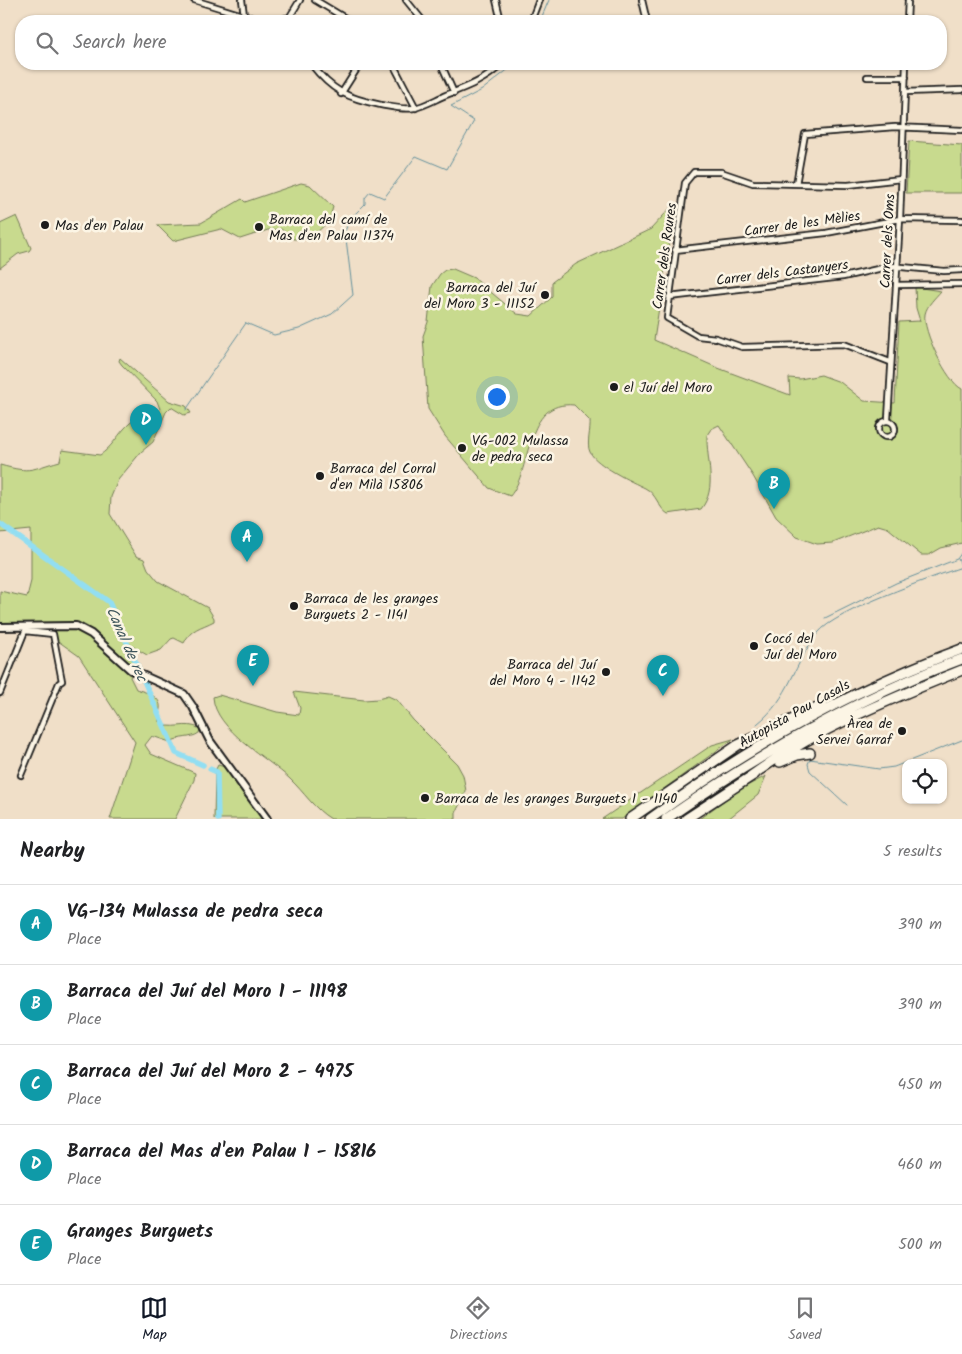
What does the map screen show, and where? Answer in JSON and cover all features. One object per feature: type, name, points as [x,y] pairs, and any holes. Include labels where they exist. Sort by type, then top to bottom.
[{"type":"highway","name":"Autopista Pau Casals","points":[[650,819],[758,747],[863,691],[912,668],[962,649]]},
{"type":"highway","name":"Autopista Pau Casals","points":[[666,819],[720,782],[784,743],[878,695],[962,660]]},
{"type":"highway","points":[[686,819],[776,759],[834,727],[911,691],[962,670]]},
{"type":"highway","points":[[630,819],[738,745],[850,693],[863,691]]},
{"type":"highway","points":[[751,776],[792,757],[810,753]]},
{"type":"street","points":[[194,0],[244,15],[242,0]]},
{"type":"street","points":[[293,15],[300,0]]},
{"type":"street","points":[[315,0],[340,15]]},
{"type":"street","points":[[406,0],[417,15]]},
{"type":"street","points":[[496,0],[500,15]]},
{"type":"street","points":[[533,15],[539,0]]},
{"type":"street","points":[[642,0],[646,15]]},
{"type":"street","points":[[907,15],[908,0]]},
{"type":"street","points":[[316,70],[330,86],[341,94],[356,100],[403,109],[416,108],[454,92],[481,80],[494,70]]},
{"type":"street","points":[[341,94],[356,70]]},
{"type":"street","points":[[396,70],[416,108]]},
{"type":"street","points":[[445,70],[454,92]]},
{"type":"street","name":"Carrer dels Oms","points":[[888,419],[900,219],[906,70]]},
{"type":"street","points":[[867,77],[906,77]]},
{"type":"street","points":[[906,92],[962,90]]},
{"type":"street","points":[[901,179],[848,185],[796,184],[805,134],[904,128],[962,130]]},
{"type":"street","name":"Carrer dels Roures","points":[[796,184],[753,183],[721,172],[694,172],[685,183],[667,318],[698,336],[716,338],[742,347],[844,344],[890,362]]},
{"type":"street","name":"Carrer de les Mèlies","points":[[676,250],[826,233],[900,219],[962,220]]},
{"type":"street","name":"Carrer dels Castanyers","points":[[669,297],[843,277],[891,266],[944,271],[962,270]]},
{"type":"street","points":[[944,271],[945,284]]},
{"type":"street","points":[[896,285],[962,284]]},
{"type":"street","points":[[0,627],[25,628],[69,625],[84,629],[131,670],[184,694],[193,707],[210,741],[267,819]]},
{"type":"street","points":[[0,693],[25,628]]},
{"type":"street","points":[[21,775],[59,683],[62,681],[53,634],[25,628]]},
{"type":"green space","points":[[909,141],[962,145],[962,193],[906,193]]},
{"type":"green space","points":[[301,183],[310,185],[333,207],[329,221],[314,235],[303,239],[293,239],[281,229],[268,230],[240,239],[221,229],[173,241],[157,225],[201,223],[242,199],[245,202]]},
{"type":"green space","points":[[675,203],[654,340],[718,368],[790,395],[789,378],[800,379],[821,375],[840,382],[864,401],[895,403],[899,322],[920,321],[916,308],[915,287],[941,291],[928,308],[925,314],[925,322],[931,343],[949,377],[962,389],[962,543],[941,548],[929,555],[921,555],[888,528],[878,525],[833,543],[817,544],[797,537],[776,517],[753,476],[719,425],[711,429],[707,435],[710,483],[706,501],[701,509],[668,514],[649,491],[615,473],[594,457],[588,445],[590,421],[574,405],[558,406],[546,413],[537,424],[531,438],[523,470],[510,496],[489,488],[445,436],[428,409],[423,336],[428,322],[432,286],[440,274],[445,270],[453,269],[474,278],[517,314],[531,316],[552,297],[552,282],[576,264],[651,229]]},
{"type":"green space","points":[[17,216],[31,248],[29,251],[18,254],[0,268],[0,224]]},
{"type":"green space","points":[[120,358],[169,401],[186,406],[191,413],[184,415],[171,407],[166,412],[153,442],[141,452],[118,480],[111,497],[110,514],[136,556],[144,559],[148,569],[158,581],[208,608],[214,618],[214,621],[193,631],[184,643],[174,638],[161,650],[147,655],[130,645],[128,648],[137,665],[130,677],[136,689],[152,695],[158,701],[160,705],[159,722],[168,726],[190,726],[200,729],[196,735],[170,742],[152,736],[145,745],[151,754],[195,773],[194,780],[175,819],[110,819],[135,742],[79,656],[41,629],[0,631],[0,591],[27,597],[31,581],[31,530],[0,533],[0,465],[26,470],[37,468],[60,461],[62,450],[100,455],[137,418],[157,415],[160,409],[157,401],[122,365],[119,361]]},
{"type":"green space","points":[[294,692],[364,700],[388,696],[397,700],[413,720],[457,764],[463,775],[466,791],[456,812],[456,819],[331,819],[314,805],[290,779],[232,732],[216,709],[213,697],[219,695],[277,712],[299,715],[300,708]]},
{"type":"green space","points":[[733,739],[622,819],[602,819],[712,745]]},
{"type":"green space","points":[[218,765],[225,767],[265,819],[214,819],[215,771]]},
{"type":"green space","points":[[766,776],[758,795],[728,819],[699,819],[737,791]]},
{"type":"waterway","points":[[543,15],[549,0]]},
{"type":"waterway","points":[[186,410],[246,323],[274,335],[299,329],[332,314],[353,295],[345,231],[350,219],[365,204],[365,198],[370,192],[384,198],[416,156],[447,169],[474,121],[451,106],[482,90],[507,70]]},
{"type":"waterway","name":"Canal de rec","points":[[0,524],[109,602],[176,753],[203,765]]},
{"type":"waterway","points":[[825,618],[896,583],[957,559],[962,552]]},
{"type":"waterway","points":[[958,559],[962,567]]},
{"type":"waterway","points":[[757,724],[768,714],[785,692],[803,656],[818,633],[828,624],[863,605],[929,578],[962,567]]},
{"type":"waterway","points":[[847,805],[810,771],[808,764],[810,759],[879,769],[894,767],[962,740]]},
{"type":"waterway","name":"Canal de rec","points":[[210,769],[217,772],[218,819]]},
{"type":"place","name":"Mas d'en Palau","points":[[45,225]]},
{"type":"place","name":"Barraca del camí de Mas d'en Palau 11374","points":[[259,227]]},
{"type":"place","name":"Barraca del Juí del Moro 3 - 11152","points":[[545,295]]},
{"type":"place","name":"el Juí del Moro","points":[[614,387]]},
{"type":"place","name":"Barraca del Mas d'en Palau 1 - 15816","points":[[146,445]]},
{"type":"place","name":"VG-002 Mulassa de pedra seca","points":[[462,448]]},
{"type":"place","name":"Barraca del Corral d'en Milà 15806","points":[[320,476]]},
{"type":"place","name":"Barraca del Juí del Moro 1 - 11198","points":[[774,509]]},
{"type":"place","name":"VG-134 Mulassa de pedra seca","points":[[247,562]]},
{"type":"place","name":"Barraca de les granges Burguets 2 - 1141","points":[[294,606]]},
{"type":"place","name":"Cocó del Juí del Moro","points":[[754,646]]},
{"type":"place","name":"Barraca del Juí del Moro 4 - 1142","points":[[606,672]]},
{"type":"place","name":"Granges Burguets","points":[[253,686]]},
{"type":"place","name":"Barraca del Juí del Moro 2 - 4975","points":[[663,696]]},
{"type":"place","name":"Àrea de Servei Garraf","points":[[902,731]]},
{"type":"place","name":"Barraca de les granges Burguets 1 - 1140","points":[[425,798]]}]
